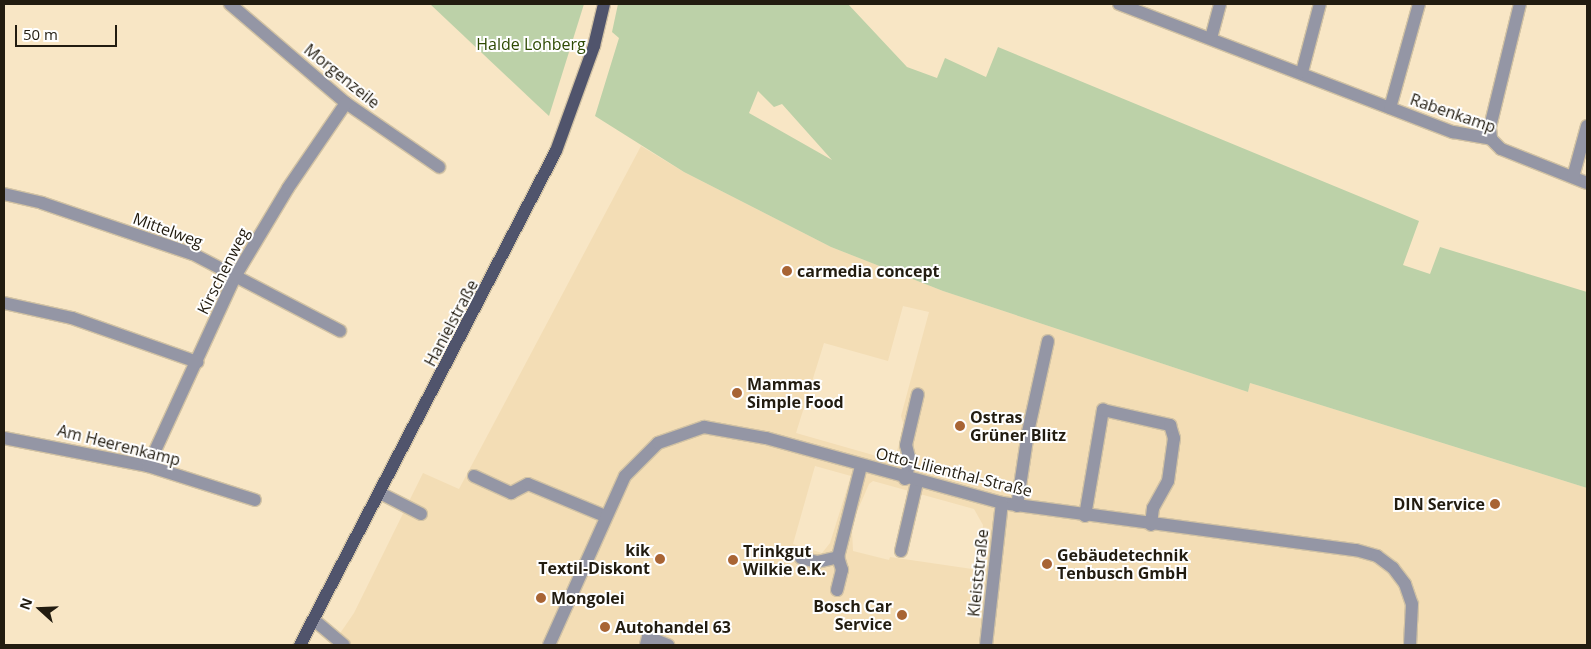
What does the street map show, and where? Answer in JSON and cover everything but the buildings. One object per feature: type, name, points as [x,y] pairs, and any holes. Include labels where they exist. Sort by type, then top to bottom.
[{"type":"main road","name":"Hanielstraße","points":[[302,645],[556,151],[591,54],[604,4]]},
{"type":"street","name":"Morgenzeile","points":[[230,4],[346,103],[439,168]]},
{"type":"street","points":[[1211,38],[1220,4]]},
{"type":"street","points":[[1302,72],[1320,4]]},
{"type":"street","name":"Rabenkamp","points":[[1390,108],[1419,4]]},
{"type":"street","points":[[1491,139],[1490,127],[1520,4]]},
{"type":"street","name":"Rabenkamp","points":[[1126,5],[1452,132],[1491,139],[1501,149],[1587,183]]},
{"type":"street","name":"Kirschenweg","points":[[148,466],[236,275],[288,188],[346,103]]},
{"type":"street","points":[[1573,178],[1587,126]]},
{"type":"street","name":"Mittelweg","points":[[4,194],[42,203],[193,254],[340,331]]},
{"type":"street","points":[[4,303],[72,318],[197,362]]},
{"type":"street","points":[[1017,506],[1028,432],[1048,341]]},
{"type":"street","points":[[902,551],[911,480],[910,461],[906,446],[918,394]]},
{"type":"street","points":[[1085,516],[1103,410],[1170,425],[1174,438],[1168,481],[1152,508],[1151,525]]},
{"type":"street","name":"Otto-Lilienthal-Straße","points":[[549,645],[605,516],[625,476],[641,457],[674,429],[704,427],[728,430],[807,453],[1002,504],[1151,525],[1356,550],[1377,556],[1393,568],[1405,584],[1412,604],[1410,645]]},
{"type":"street","name":"Am Heerenkamp","points":[[4,438],[148,466],[255,500]]},
{"type":"street","points":[[836,590],[842,570],[838,557],[861,466]]},
{"type":"street","points":[[474,476],[511,493],[528,484],[605,516]]},
{"type":"street","points":[[380,493],[421,514]]},
{"type":"street","name":"Kleiststraße","points":[[986,645],[1002,504]]},
{"type":"street","points":[[801,558],[817,562],[838,557]]},
{"type":"street","points":[[314,620],[344,645]]},
{"type":"street","points":[[646,645],[648,637],[668,645]]},
{"type":"shaded area","points":[[641,146],[684,172],[831,247],[943,291],[1248,392],[1250,383],[1587,488],[1587,645],[332,645],[354,613],[423,473],[459,489]],"holes":[[[903,306],[929,312],[901,416],[904,426],[894,461],[796,433],[824,343],[888,361]],[[815,466],[851,476],[830,543],[822,553],[793,544]],[[873,481],[974,509],[983,525],[979,570],[890,557],[889,560],[853,551],[852,530],[856,514],[869,484]]]},
{"type":"green space","name":"Halde Lohberg","points":[[430,4],[584,4],[549,116],[535,103]]},
{"type":"green space","points":[[618,4],[848,4],[907,67],[937,78],[945,58],[986,77],[998,47],[1419,221],[1403,265],[1430,274],[1440,247],[1587,292],[1587,488],[1250,383],[1248,392],[943,291],[831,247],[684,172],[595,116],[619,38],[612,32]],"holes":[[[758,91],[774,107],[782,104],[832,160],[749,113]]]},
{"type":"place","name":"carmedia concept","points":[[787,271]]},
{"type":"place","name":"Mammas Simple Food","points":[[737,393]]},
{"type":"place","name":"Ostras Grüner Blitz","points":[[960,426]]},
{"type":"place","name":"DIN Service","points":[[1495,504]]},
{"type":"place","name":"kik Textil-Diskont","points":[[660,559]]},
{"type":"place","name":"Trinkgut Wilkie e.K.","points":[[733,560]]},
{"type":"place","name":"Gebäudetechnik Tenbusch GmbH","points":[[1047,564]]},
{"type":"place","name":"Mongolei","points":[[541,598]]},
{"type":"place","name":"Bosch Car Service","points":[[902,615]]},
{"type":"place","name":"Autohandel 63","points":[[605,627]]}]
